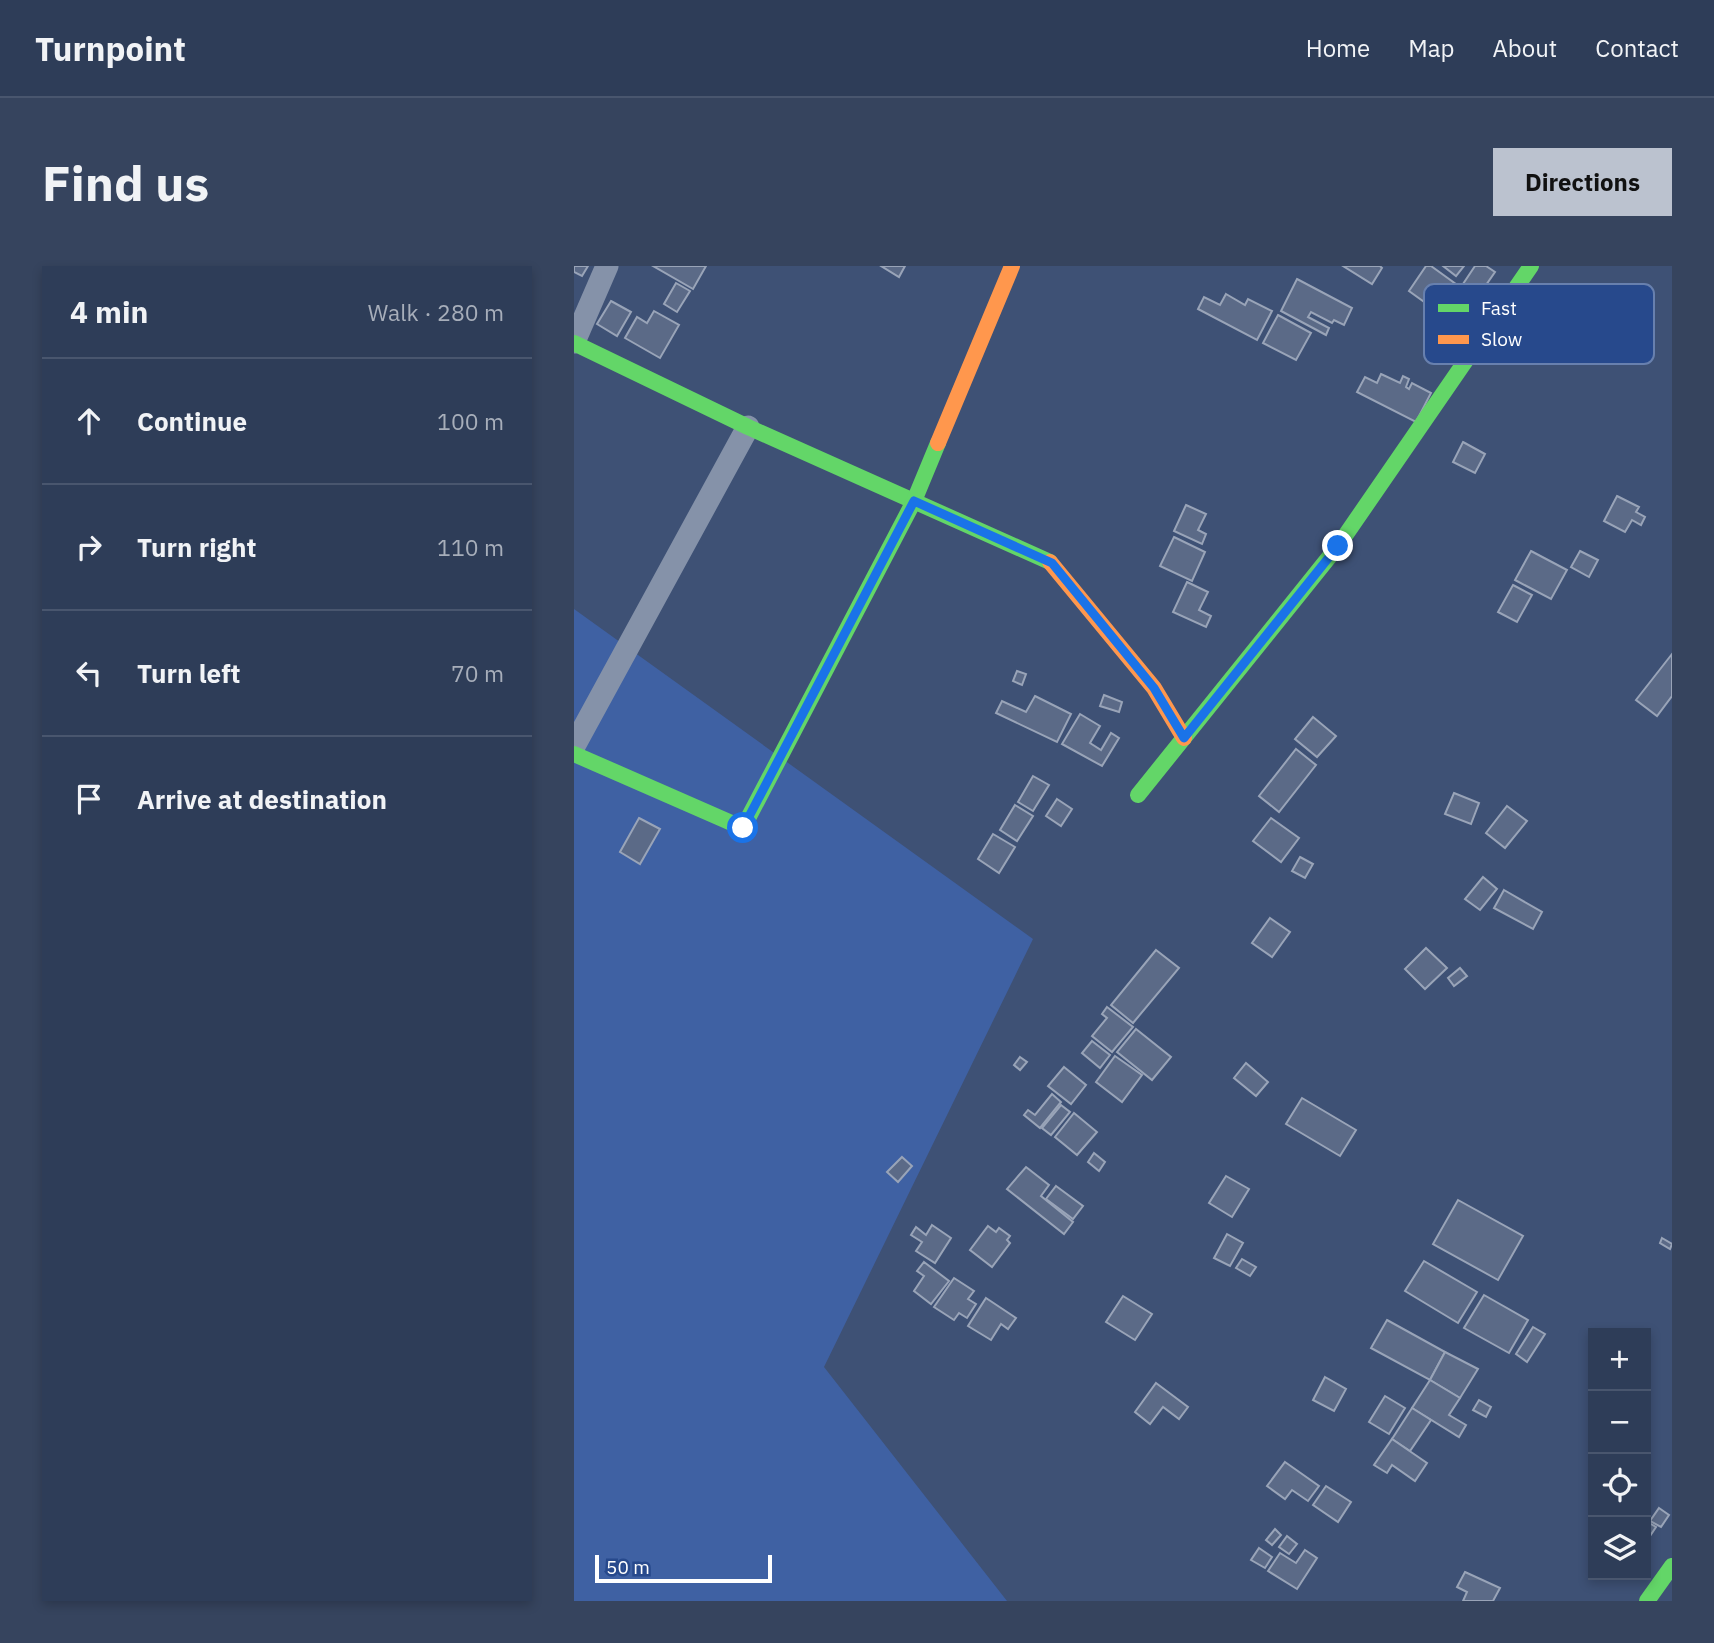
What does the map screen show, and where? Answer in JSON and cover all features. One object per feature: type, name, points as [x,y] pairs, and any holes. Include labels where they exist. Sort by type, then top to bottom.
[{"type":"street","points":[[607,266],[574,342],[748,427],[1052,563],[1154,688],[1184,738]]},
{"type":"street","points":[[574,754],[743,828],[914,501],[1012,266]]},
{"type":"street","points":[[1519,284],[1531,266]]},
{"type":"street","points":[[1138,795],[1338,546],[1463,364]]},
{"type":"street","points":[[574,746],[748,427]]},
{"type":"street","points":[[1647,1601],[1672,1566]]},
{"type":"shaded area","points":[[574,609],[1033,939],[824,1367],[1007,1601],[574,1601]]},
{"type":"building","points":[[574,266],[588,266],[582,276],[574,272]]},
{"type":"building","points":[[653,266],[706,266],[693,289]]},
{"type":"building","points":[[881,266],[905,266],[899,277]]},
{"type":"building","points":[[1343,266],[1380,266],[1382,268],[1372,284]]},
{"type":"building","points":[[1426,266],[1431,266],[1456,284],[1424,284],[1424,302],[1409,291]]},
{"type":"building","points":[[1443,266],[1464,266],[1456,276]]},
{"type":"building","points":[[1475,266],[1486,266],[1495,272],[1487,284],[1463,284]]},
{"type":"building","points":[[1297,279],[1352,308],[1344,325],[1334,320],[1332,323],[1311,312],[1308,317],[1329,328],[1326,335],[1281,311]]},
{"type":"building","points":[[676,283],[690,291],[677,312],[664,304]]},
{"type":"building","points":[[1226,294],[1245,305],[1248,299],[1272,311],[1257,340],[1198,309],[1204,297],[1220,305]]},
{"type":"building","points":[[611,301],[631,312],[617,336],[597,324]]},
{"type":"building","points":[[654,311],[679,325],[660,358],[625,338],[637,317],[647,323]]},
{"type":"building","points":[[1278,315],[1311,333],[1296,360],[1263,343]]},
{"type":"building","points":[[1381,374],[1400,383],[1403,376],[1409,379],[1406,387],[1409,389],[1412,383],[1431,393],[1416,422],[1357,392],[1365,377],[1377,383]]},
{"type":"building","points":[[1463,442],[1485,454],[1475,473],[1453,462]]},
{"type":"building","points":[[1617,496],[1639,507],[1636,512],[1645,517],[1641,525],[1632,520],[1625,532],[1604,521]]},
{"type":"building","points":[[1186,505],[1206,514],[1198,530],[1206,534],[1202,544],[1174,531]]},
{"type":"building","points":[[1174,537],[1205,552],[1192,581],[1160,566]]},
{"type":"building","points":[[1531,551],[1567,570],[1551,599],[1515,580]]},
{"type":"building","points":[[1580,551],[1598,560],[1589,577],[1571,567]]},
{"type":"building","points":[[1187,582],[1208,592],[1199,610],[1211,616],[1206,627],[1173,612]]},
{"type":"building","points":[[1513,585],[1532,595],[1517,622],[1498,612]]},
{"type":"building","points":[[1672,654],[1672,696],[1657,716],[1636,700]]},
{"type":"building","points":[[1017,671],[1026,674],[1022,685],[1013,681]]},
{"type":"building","points":[[1104,695],[1122,702],[1119,712],[1100,706]]},
{"type":"building","points":[[1035,696],[1071,714],[1057,742],[996,713],[1002,701],[1026,712]]},
{"type":"building","points":[[1080,714],[1100,726],[1090,743],[1101,750],[1111,733],[1119,738],[1102,766],[1062,744]]},
{"type":"building","points":[[1313,717],[1336,736],[1317,757],[1295,739]]},
{"type":"building","points":[[1296,749],[1316,765],[1279,812],[1259,796]]},
{"type":"building","points":[[1033,776],[1049,785],[1033,811],[1018,802]]},
{"type":"building","points":[[1454,793],[1479,803],[1471,824],[1445,814]]},
{"type":"building","points":[[1057,799],[1072,809],[1061,826],[1046,816]]},
{"type":"building","points":[[1015,805],[1033,816],[1017,841],[1000,830]]},
{"type":"building","points":[[1507,806],[1527,821],[1505,848],[1486,833]]},
{"type":"building","points":[[639,818],[660,829],[640,864],[620,852]]},
{"type":"building","points":[[1271,818],[1299,838],[1281,862],[1253,841]]},
{"type":"building","points":[[993,834],[1015,847],[999,873],[978,859]]},
{"type":"building","points":[[1300,857],[1313,864],[1305,878],[1292,871]]},
{"type":"building","points":[[1483,877],[1497,889],[1480,910],[1465,899]]},
{"type":"building","points":[[1504,890],[1542,912],[1533,929],[1494,908]]},
{"type":"building","points":[[1270,918],[1290,932],[1272,957],[1252,943]]},
{"type":"building","points":[[1426,948],[1447,968],[1425,989],[1405,969]]},
{"type":"building","points":[[1156,950],[1179,968],[1133,1023],[1111,1005]]},
{"type":"building","points":[[1460,968],[1467,976],[1454,986],[1448,978]]},
{"type":"building","points":[[1107,1007],[1133,1027],[1112,1052],[1092,1036],[1107,1018],[1102,1014]]},
{"type":"building","points":[[1136,1029],[1171,1057],[1152,1080],[1117,1052]]},
{"type":"building","points":[[1092,1041],[1110,1055],[1100,1068],[1082,1053]]},
{"type":"building","points":[[1115,1056],[1142,1075],[1122,1102],[1096,1082]]},
{"type":"building","points":[[1020,1057],[1027,1062],[1020,1070],[1014,1065]]},
{"type":"building","points":[[1246,1063],[1268,1082],[1256,1096],[1234,1078]]},
{"type":"building","points":[[1064,1067],[1086,1085],[1071,1104],[1048,1086]]},
{"type":"building","points":[[1052,1094],[1061,1102],[1040,1128],[1024,1115],[1028,1110],[1035,1115]]},
{"type":"building","points":[[1302,1098],[1356,1130],[1340,1156],[1286,1124]]},
{"type":"building","points":[[1061,1105],[1070,1112],[1051,1135],[1042,1128]]},
{"type":"building","points":[[1074,1113],[1097,1132],[1077,1155],[1055,1137]]},
{"type":"building","points":[[1094,1153],[1105,1162],[1099,1171],[1088,1162]]},
{"type":"building","points":[[902,1157],[912,1166],[898,1182],[887,1172]]},
{"type":"building","points":[[1026,1167],[1049,1185],[1041,1196],[1073,1222],[1064,1234],[1007,1189]]},
{"type":"building","points":[[1226,1176],[1249,1189],[1232,1217],[1209,1203]]},
{"type":"building","points":[[1056,1186],[1083,1206],[1073,1219],[1046,1199]]},
{"type":"building","points":[[1458,1200],[1523,1236],[1498,1280],[1433,1244]]},
{"type":"building","points":[[932,1225],[951,1238],[935,1263],[916,1251],[922,1242],[911,1235],[916,1227],[926,1235]]},
{"type":"building","points":[[988,1226],[996,1232],[999,1228],[1010,1236],[1007,1240],[1010,1243],[992,1267],[970,1250]]},
{"type":"building","points":[[1227,1234],[1243,1243],[1230,1266],[1214,1258]]},
{"type":"building","points":[[1662,1238],[1672,1244],[1670,1249],[1660,1243]]},
{"type":"building","points":[[1242,1259],[1256,1267],[1250,1276],[1236,1268]]},
{"type":"building","points":[[1424,1261],[1477,1292],[1458,1323],[1405,1291]]},
{"type":"building","points":[[924,1262],[949,1281],[931,1304],[914,1291],[924,1276],[917,1271]]},
{"type":"building","points":[[954,1278],[974,1291],[968,1299],[976,1304],[967,1318],[959,1313],[954,1320],[934,1307]]},
{"type":"building","points":[[1484,1295],[1528,1320],[1509,1353],[1464,1328]]},
{"type":"building","points":[[1123,1296],[1152,1314],[1135,1340],[1106,1322]]},
{"type":"building","points":[[986,1298],[1016,1318],[1008,1329],[1001,1324],[991,1340],[968,1326]]},
{"type":"building","points":[[1387,1320],[1445,1352],[1430,1380],[1371,1348]]},
{"type":"building","points":[[1533,1327],[1545,1334],[1527,1362],[1516,1354]]},
{"type":"building","points":[[1445,1352],[1478,1369],[1460,1398],[1430,1380]]},
{"type":"building","points":[[1325,1377],[1346,1389],[1334,1411],[1313,1400]]},
{"type":"building","points":[[1430,1380],[1460,1398],[1449,1415],[1466,1425],[1459,1437],[1412,1408]]},
{"type":"building","points":[[1156,1383],[1188,1407],[1179,1419],[1163,1407],[1150,1424],[1135,1412]]},
{"type":"building","points":[[1385,1396],[1405,1408],[1389,1434],[1369,1422]]},
{"type":"building","points":[[1479,1400],[1491,1407],[1486,1417],[1473,1410]]},
{"type":"building","points":[[1412,1408],[1431,1420],[1410,1451],[1392,1439]]},
{"type":"building","points":[[1392,1439],[1427,1463],[1415,1481],[1392,1465],[1387,1473],[1374,1465]]},
{"type":"building","points":[[1285,1462],[1319,1486],[1308,1501],[1292,1490],[1285,1499],[1267,1486]]},
{"type":"building","points":[[1326,1486],[1351,1502],[1338,1522],[1313,1505]]},
{"type":"building","points":[[1659,1508],[1669,1515],[1661,1527],[1651,1520]]},
{"type":"building","points":[[1275,1529],[1281,1535],[1272,1545],[1266,1540]]},
{"type":"building","points":[[1287,1536],[1297,1544],[1289,1554],[1279,1547]]},
{"type":"building","points":[[1259,1548],[1272,1557],[1265,1568],[1251,1560]]},
{"type":"building","points":[[1305,1550],[1317,1558],[1297,1589],[1268,1571],[1280,1553],[1296,1563]]},
{"type":"building","points":[[1465,1572],[1500,1588],[1493,1601],[1463,1601],[1467,1592],[1457,1587]]},
{"type":"traffic: fast","points":[[1519,284],[1531,266]]},
{"type":"traffic: fast","points":[[574,343],[748,427],[1050,562]]},
{"type":"traffic: fast","points":[[1138,795],[1338,546],[1463,364]]},
{"type":"traffic: fast","points":[[574,754],[743,828],[914,501],[938,443]]},
{"type":"traffic: fast","points":[[1647,1601],[1672,1566]]},
{"type":"traffic: slow","points":[[938,443],[1012,266]]},
{"type":"traffic: slow","points":[[1050,562],[1154,688],[1184,738]]},
{"type":"route","points":[[743,828],[914,501],[1052,563],[1154,688],[1184,738],[1338,546]]}]
